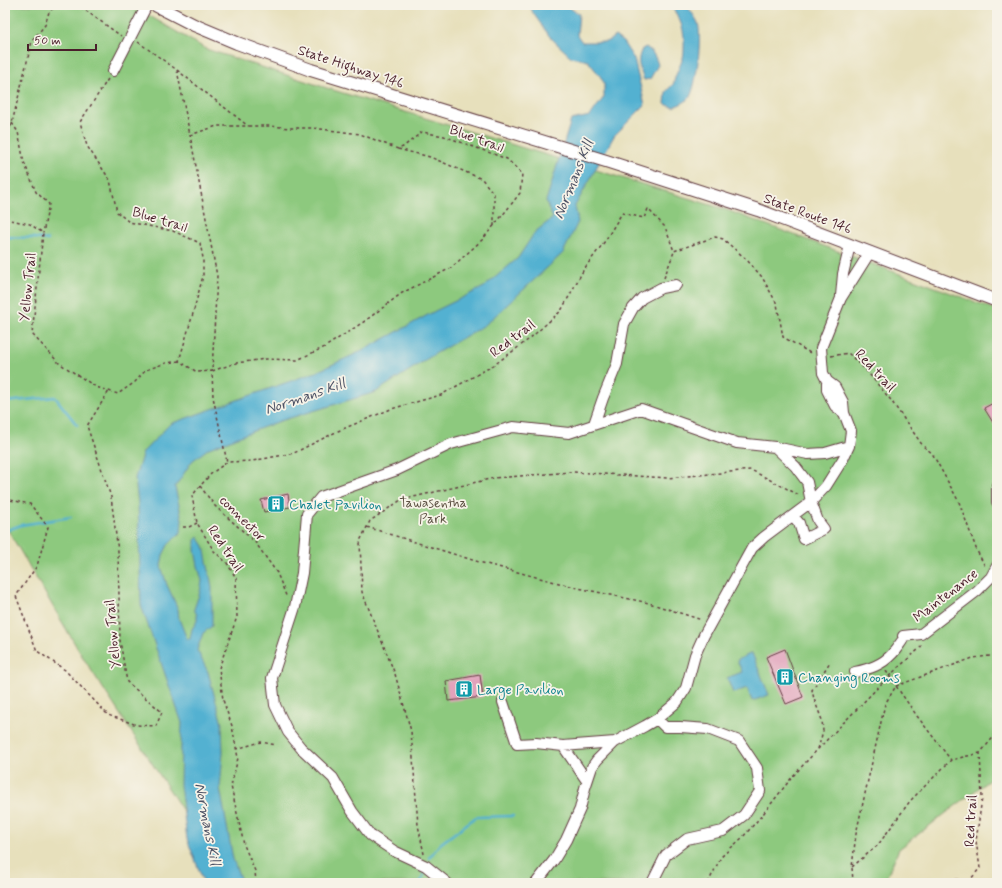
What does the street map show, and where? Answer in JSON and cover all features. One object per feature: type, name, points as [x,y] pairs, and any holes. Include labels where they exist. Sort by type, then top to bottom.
[{"type":"main road","name":"State Highway 146","points":[[155,5],[208,31],[310,70],[606,161]]},
{"type":"main road","name":"State Route 146","points":[[606,161],[758,210],[997,301]]},
{"type":"lane","points":[[113,71],[148,5]]},
{"type":"lane","points":[[841,298],[843,274],[850,245]]},
{"type":"lane","points":[[536,883],[554,860],[566,840],[580,809],[587,781],[597,760],[615,742],[657,719],[677,702],[686,688],[695,655],[704,635],[752,548],[764,537],[811,502],[826,486],[843,459],[849,446],[851,431],[844,413],[843,402],[835,388],[827,381],[823,373],[821,348],[841,298],[870,252]]},
{"type":"lane","points":[[594,424],[617,364],[624,324],[633,308],[642,298],[661,288],[676,285]]},
{"type":"lane","points":[[447,883],[426,866],[394,851],[370,835],[352,811],[333,778],[301,748],[288,732],[275,705],[272,678],[295,607],[302,573],[307,514],[321,497],[397,470],[452,444],[513,426],[569,433],[641,409],[737,443],[775,447],[808,454],[825,453],[849,446]]},
{"type":"lane","points":[[775,447],[795,466],[807,482],[811,502],[818,521],[824,529],[804,539],[799,523],[793,516]]},
{"type":"lane","points":[[997,485],[997,502]]},
{"type":"lane","name":"Maintenance","points":[[855,672],[870,669],[881,662],[892,654],[902,639],[921,634],[977,590],[991,577],[997,566]]},
{"type":"lane","points":[[503,702],[517,744],[536,743],[563,746],[615,742]]},
{"type":"lane","points":[[652,883],[666,855],[687,839],[723,831],[744,815],[760,791],[757,768],[739,741],[708,729],[664,727],[657,719]]},
{"type":"lane","points":[[563,746],[587,781]]},
{"type":"path","points":[[5,138],[12,123],[32,41],[44,25],[49,12],[56,5]]},
{"type":"path","points":[[69,5],[82,8],[178,70],[249,126]]},
{"type":"path","points":[[178,70],[216,276],[212,371],[213,397],[227,462]]},
{"type":"path","name":"Blue trail","points":[[113,71],[80,122],[87,146],[110,180],[117,212],[129,222],[173,231],[200,243],[204,258],[203,276],[179,360],[197,372],[212,371],[236,363],[266,359],[297,360],[325,347],[365,321],[402,294],[451,268],[482,240],[520,193],[522,174],[507,159],[444,136],[422,132],[403,147],[398,149]]},
{"type":"path","name":"Yellow Trail","points":[[5,499],[30,504],[48,527],[37,566],[16,596],[38,651],[66,670],[108,715],[137,725],[156,726],[162,712],[127,682],[120,641],[118,551],[111,497],[87,426],[109,391],[96,387],[59,363],[32,334],[43,233],[49,204],[36,192],[24,162],[18,132],[12,123]]},
{"type":"path","points":[[190,135],[217,126],[313,128],[360,134],[398,149],[430,157],[482,179],[494,194],[494,226]]},
{"type":"path","name":"Red trail","points":[[256,883],[255,871],[244,845],[231,786],[238,758],[232,726],[223,700],[219,668],[237,617],[236,578],[227,563],[214,551],[197,523],[192,496],[212,473],[227,462],[252,461],[294,453],[338,431],[391,409],[441,395],[494,365],[528,340],[561,311],[584,269],[605,241],[622,213],[644,218],[648,209],[665,227],[674,251]]},
{"type":"path","points":[[5,219],[30,224],[43,233]]},
{"type":"path","points":[[661,288],[674,251],[714,237],[723,239],[746,258],[762,277],[777,304],[783,337],[816,356],[822,357]]},
{"type":"path","name":"Red trail","points":[[822,357],[848,353],[865,369],[890,399],[923,446],[932,452],[959,502],[977,551],[991,577]]},
{"type":"path","points":[[109,391],[118,394],[135,382],[146,370],[179,360]]},
{"type":"path","points":[[426,866],[418,825],[411,731],[396,674],[362,592],[360,541],[370,521],[401,500],[494,478],[572,472],[668,478],[752,470],[811,502]]},
{"type":"path","name":"connector","points":[[200,486],[215,506],[255,542],[277,573],[286,597],[295,607]]},
{"type":"path","points":[[183,527],[189,527],[197,523]]},
{"type":"path","points":[[367,527],[479,562],[578,588],[649,603],[711,623]]},
{"type":"path","points":[[708,883],[721,857],[743,837],[793,776],[889,676],[920,648],[924,640],[921,634]]},
{"type":"path","points":[[853,883],[852,867],[856,834],[884,704],[896,686],[973,658],[997,655]]},
{"type":"path","points":[[818,749],[823,731],[822,720],[812,690],[830,662]]},
{"type":"path","points":[[889,676],[951,760]]},
{"type":"path","points":[[852,867],[878,845],[910,801],[951,760],[980,753],[997,733]]},
{"type":"path","points":[[236,749],[261,742],[276,745]]},
{"type":"path","name":"Red trail","points":[[939,883],[943,880],[970,880],[980,868],[976,841],[982,798],[980,753]]},
{"type":"green space","name":"Tawasentha Park","points":[[5,5],[131,5],[206,49],[333,90],[724,209],[997,310],[997,774],[899,849],[884,883],[230,883],[82,656],[5,525]]},
{"type":"water","name":"Normans Kill","points":[[530,5],[565,5],[579,14],[577,35],[582,42],[607,42],[615,36],[623,42],[634,59],[645,105],[614,136],[575,206],[578,222],[563,253],[485,325],[433,355],[376,392],[280,421],[209,448],[192,461],[175,487],[182,519],[181,532],[168,545],[163,555],[161,566],[167,585],[178,609],[179,619],[187,639],[190,639],[192,629],[197,621],[197,615],[194,609],[202,581],[195,550],[195,540],[198,537],[204,546],[212,587],[212,626],[203,633],[197,650],[208,672],[222,724],[223,752],[220,788],[233,859],[242,883],[204,883],[187,839],[180,785],[182,723],[141,605],[138,503],[135,478],[143,452],[170,424],[316,372],[362,351],[435,311],[484,287],[518,258],[535,232],[553,218],[546,201],[571,120],[590,116],[604,97],[604,83],[588,61],[571,57],[550,37],[533,13]]},
{"type":"water","points":[[670,5],[686,5],[698,23],[699,29],[698,61],[692,92],[686,101],[673,107],[665,104],[666,92],[674,83],[683,57],[684,42],[682,25]]},
{"type":"water","points":[[646,47],[654,55],[658,65],[650,79],[644,80],[640,68],[639,57],[642,49]]},
{"type":"water","points":[[752,653],[769,695],[752,701],[747,688],[733,693],[727,678],[742,672],[737,660]]},
{"type":"building","points":[[997,401],[997,429],[984,408]]},
{"type":"building","name":"Chalet Pavilion","points":[[288,494],[290,507],[264,512],[261,500]]},
{"type":"building","name":"Changing Rooms","points":[[785,649],[803,697],[786,704],[766,657]]},
{"type":"building","name":"Large Pavilion","points":[[480,675],[483,697],[448,701],[446,681]]},
{"type":"waterway","points":[[5,237],[48,240]]},
{"type":"waterway","points":[[5,402],[55,397],[77,425]]},
{"type":"waterway","points":[[5,531],[21,525],[71,517]]},
{"type":"waterway","points":[[429,858],[440,844],[476,817],[513,816]]},
{"type":"waterway","points":[[420,883],[424,874]]},
{"type":"place","name":"Chalet Pavilion","points":[[276,504]]},
{"type":"place","name":"Changing Rooms","points":[[785,677]]},
{"type":"place","name":"Large Pavilion","points":[[464,689]]}]
